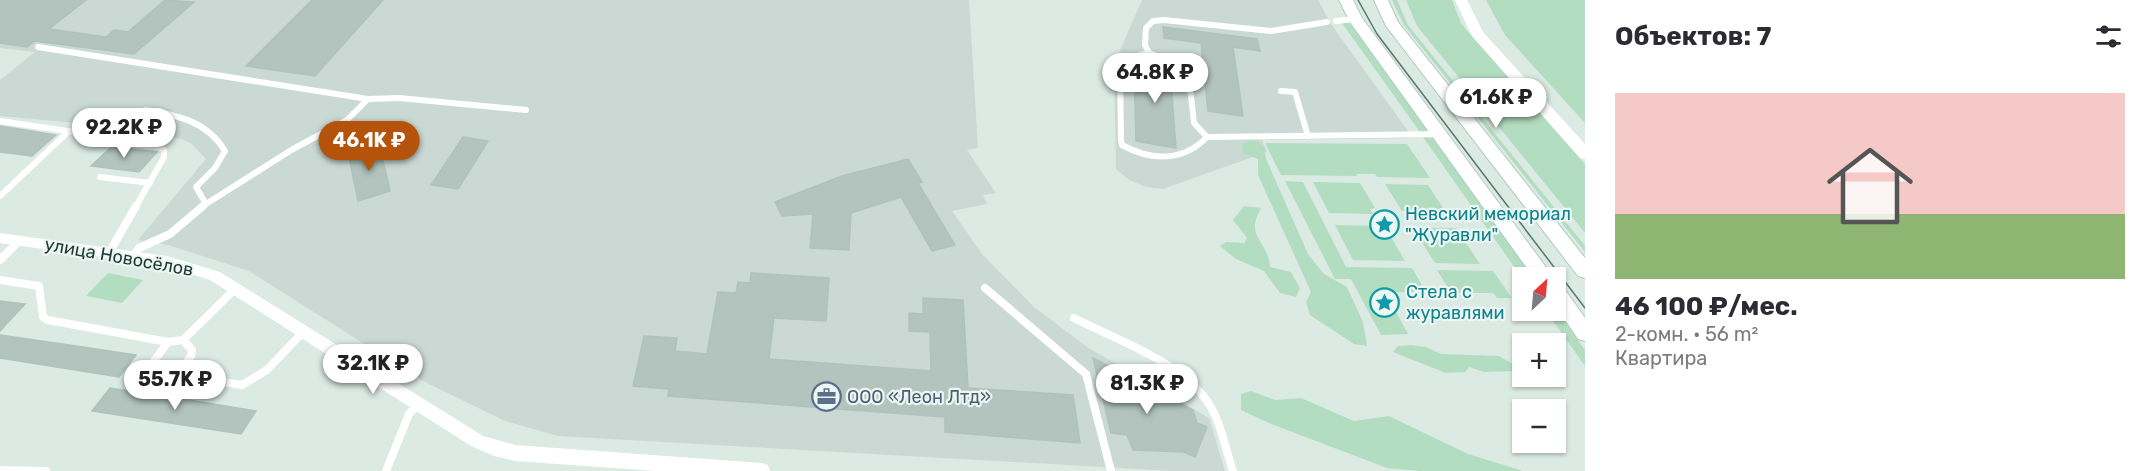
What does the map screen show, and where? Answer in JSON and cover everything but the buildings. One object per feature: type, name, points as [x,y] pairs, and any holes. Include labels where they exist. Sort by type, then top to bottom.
[{"type":"main road","points":[[1346,0],[1355,19],[1537,267]]},
{"type":"main road","points":[[1381,0],[1391,23],[1585,271]]},
{"type":"main road","points":[[1566,306],[1585,333]]},
{"type":"street","points":[[1461,0],[1477,33],[1585,154]]},
{"type":"street","name":"улица Новосёлов","points":[[0,238],[133,256],[194,268],[216,276],[477,441],[494,448],[515,453],[620,466],[762,471]]},
{"type":"lane","points":[[1336,21],[1355,19]]},
{"type":"lane","points":[[1207,137],[1194,123],[1188,69],[1184,64],[1162,60],[1149,53],[1145,45],[1146,28],[1153,21],[1164,20],[1271,31],[1327,22]]},
{"type":"lane","points":[[38,47],[368,99],[399,98],[526,110]]},
{"type":"lane","points":[[1149,53],[1133,55],[1120,66],[1122,145],[1133,151],[1177,157],[1199,145],[1207,137],[1440,134]]},
{"type":"lane","points":[[1281,91],[1295,92],[1308,136]]},
{"type":"lane","points":[[133,256],[139,248],[170,234],[206,204],[293,149],[346,120],[368,99]]},
{"type":"lane","points":[[145,110],[198,122],[219,138],[225,151],[215,168],[196,187],[206,204]]},
{"type":"lane","points":[[0,121],[114,138]]},
{"type":"lane","points":[[0,196],[69,131]]},
{"type":"lane","points":[[109,253],[164,157],[164,150],[158,147],[123,143]]},
{"type":"lane","points":[[100,177],[150,183]]},
{"type":"lane","points":[[0,260],[19,241]]},
{"type":"lane","points":[[0,280],[39,286],[42,317],[48,320],[168,342],[183,340],[236,288]]},
{"type":"lane","points":[[985,288],[1086,374],[1111,471]]},
{"type":"lane","points":[[1074,318],[1169,368],[1206,399],[1215,417],[1233,471]]},
{"type":"lane","points":[[168,342],[154,361],[153,368],[159,372],[242,385],[254,382],[304,331]]},
{"type":"lane","points":[[177,375],[191,356],[192,350],[183,340]]},
{"type":"lane","points":[[386,471],[409,414],[418,404]]},
{"type":"lane","points":[[0,470],[46,471]]},
{"type":"shaded area","points":[[0,0],[969,0],[978,148],[967,150],[996,193],[983,195],[987,204],[952,211],[982,254],[1034,307],[1087,347],[1209,418],[1225,471],[1172,471],[558,436],[505,421],[423,381],[249,271],[168,245],[138,240],[206,159],[192,144],[182,139],[131,128],[0,116],[0,80],[35,52],[0,48]]},
{"type":"shaded area","points":[[1142,0],[1318,0],[1331,24],[1413,138],[1262,140],[1267,152],[1163,189],[1146,187],[1129,180],[1116,169],[1114,64]]},
{"type":"green space","points":[[1392,0],[1397,0],[1408,25],[1585,246],[1585,252],[1404,25]]},
{"type":"green space","points":[[1406,0],[1452,0],[1461,23],[1469,33],[1585,164],[1585,233],[1417,26]]},
{"type":"green space","points":[[1486,0],[1585,0],[1585,123],[1505,35]]},
{"type":"green space","points":[[1342,23],[1350,24],[1427,130],[1420,132]]},
{"type":"green space","points":[[1423,137],[1433,138],[1526,267],[1514,267]]},
{"type":"green space","points":[[1256,140],[1264,147],[1266,159],[1308,254],[1324,274],[1347,287],[1363,322],[1367,346],[1354,344],[1310,315],[1306,302],[1311,292],[1258,175],[1258,159],[1243,153],[1242,143]]},
{"type":"green space","points":[[1265,143],[1407,144],[1430,178],[1377,177],[1375,174],[1356,174],[1357,176],[1281,175]]},
{"type":"green space","points":[[1285,181],[1303,182],[1346,267],[1412,268],[1426,292],[1385,292],[1408,334],[1381,335],[1351,279],[1335,279]]},
{"type":"green space","points":[[1313,182],[1360,183],[1375,208],[1370,209],[1373,214],[1329,213]]},
{"type":"green space","points":[[1385,184],[1428,185],[1449,217],[1411,216],[1408,211],[1402,211]]},
{"type":"green space","points":[[1244,206],[1261,208],[1255,226],[1258,239],[1265,250],[1270,267],[1291,272],[1300,288],[1296,297],[1280,293],[1264,271],[1236,259],[1220,246],[1226,242],[1244,243],[1247,238],[1233,220]]},
{"type":"green space","points":[[1335,225],[1379,226],[1383,232],[1388,232],[1405,261],[1353,260]]},
{"type":"green space","points":[[1417,228],[1456,228],[1480,264],[1435,263],[1416,233],[1420,233]]},
{"type":"green space","points":[[1437,270],[1493,271],[1512,298],[1497,298],[1493,293],[1451,293]]},
{"type":"green space","points":[[108,273],[143,280],[122,303],[86,296]]},
{"type":"green space","points":[[1553,321],[1564,321],[1585,350],[1585,366],[1566,339],[1566,333],[1562,333]]},
{"type":"green space","points":[[1398,346],[1426,347],[1441,354],[1499,356],[1512,364],[1512,371],[1484,372],[1469,367],[1465,372],[1446,373],[1393,352]]},
{"type":"green space","points":[[1251,391],[1275,400],[1301,398],[1354,421],[1389,416],[1468,454],[1523,471],[1420,471],[1387,468],[1241,410],[1241,394]]},
{"type":"tram line","points":[[1358,0],[1377,34],[1585,308]]},
{"type":"place","name":"Невский мемориал \"Журавли\"","points":[[1384,224]]},
{"type":"place","name":"Стела с журавлями","points":[[1385,302]]},
{"type":"place","name":"ООО «Леон Лтд»","points":[[826,397]]}]
